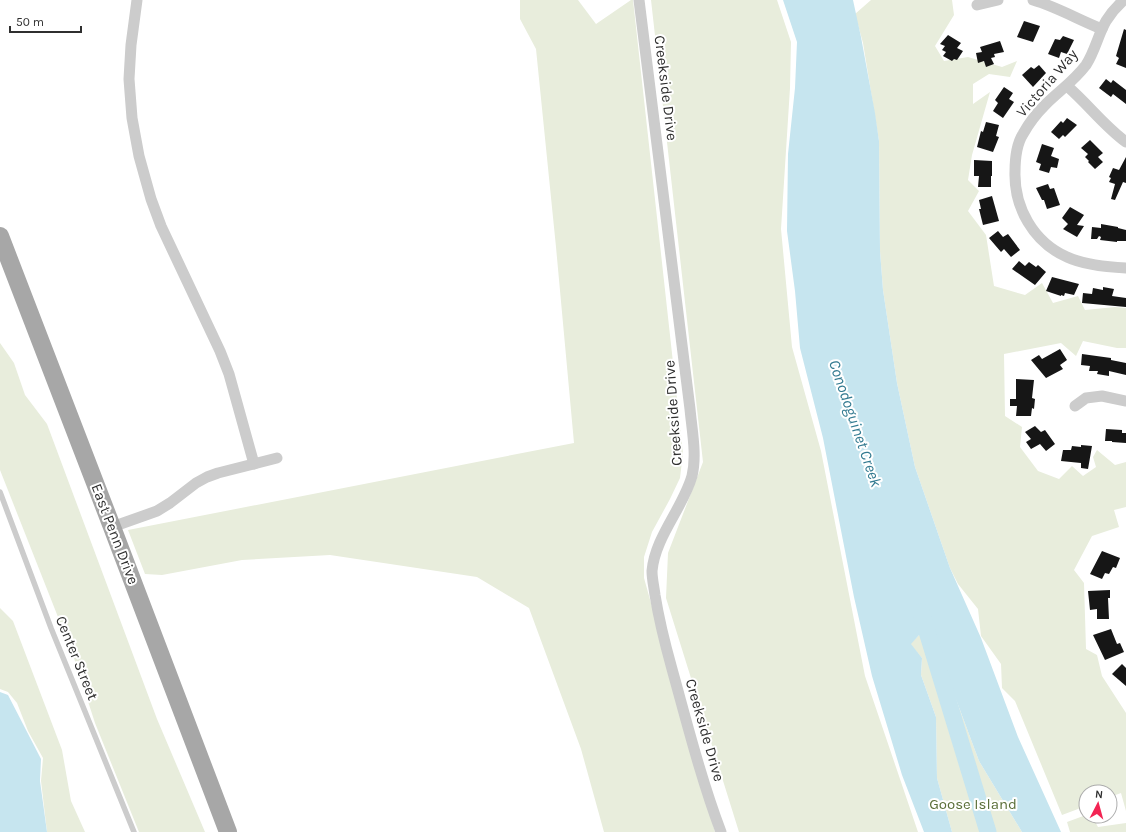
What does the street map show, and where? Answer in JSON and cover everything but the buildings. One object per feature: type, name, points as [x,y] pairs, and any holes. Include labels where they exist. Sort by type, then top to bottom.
[{"type":"main road","name":"East Penn Drive","points":[[0,236],[228,832]]},
{"type":"street","points":[[137,0],[131,45],[129,79],[132,118],[139,156],[151,199],[161,226],[220,351],[254,464]]},
{"type":"street","name":"Creekside Drive","points":[[639,0],[694,451],[692,476],[658,548],[652,571],[662,634],[693,745],[721,832]]},
{"type":"street","points":[[977,6],[998,0]]},
{"type":"street","points":[[1033,0],[1047,4],[1088,24],[1102,29]]},
{"type":"street","name":"Victoria Way","points":[[1124,0],[1111,13],[1102,29],[1091,55],[1078,75],[1046,104],[1031,122],[1019,142],[1016,152],[1014,183],[1020,206],[1030,227],[1050,247],[1068,258],[1089,264],[1126,268]]},
{"type":"street","points":[[1067,86],[1078,95],[1116,135],[1126,142]]},
{"type":"street","points":[[1075,406],[1086,398],[1102,396],[1126,401]]},
{"type":"street","points":[[112,527],[157,511],[196,483],[207,477],[277,458]]},
{"type":"lane","name":"Center Street","points":[[0,492],[51,628],[134,832]]},
{"type":"green space","points":[[520,0],[578,0],[596,24],[633,0],[683,453],[680,478],[652,532],[644,557],[644,578],[715,832],[604,832],[581,749],[529,608],[477,577],[330,555],[242,560],[162,575],[145,574],[128,530],[574,443],[536,49],[520,19]]},
{"type":"green space","points":[[651,0],[777,0],[791,42],[790,88],[781,229],[792,347],[821,451],[865,676],[918,832],[739,832],[666,598],[668,553],[703,462]]},
{"type":"green space","points":[[871,0],[952,0],[954,15],[935,46],[944,61],[968,57],[1002,67],[1017,61],[1010,77],[989,74],[973,84],[973,104],[990,92],[972,155],[968,180],[979,191],[968,211],[986,235],[994,286],[1025,295],[1042,283],[1053,303],[1078,296],[1085,310],[1115,307],[1126,308],[1126,348],[1117,348],[1083,341],[1076,356],[1061,343],[1004,354],[1005,416],[1022,427],[1020,447],[1038,471],[1059,479],[1072,466],[1083,476],[1096,467],[1093,457],[1097,450],[1115,465],[1126,462],[1126,507],[1114,510],[1119,527],[1092,536],[1074,570],[1084,583],[1086,649],[1097,655],[1102,676],[1126,713],[1126,811],[1121,793],[1118,794],[1118,784],[1078,784],[1078,809],[1062,815],[1015,701],[1002,688],[1001,664],[981,636],[978,609],[958,584],[950,568],[915,467],[897,383],[883,290],[880,251],[879,141],[863,43],[855,14]]},
{"type":"green space","points":[[0,343],[14,363],[25,395],[47,424],[157,719],[205,832],[139,832],[95,723],[73,655],[0,470]]},
{"type":"green space","points":[[0,608],[13,621],[62,750],[71,801],[85,832],[47,832],[41,781],[43,758],[28,731],[17,703],[8,692],[0,689]]},
{"type":"green space","name":"Goose Island","points":[[920,634],[932,635],[979,761],[1022,832],[952,832],[937,778],[936,717],[921,675],[922,658],[910,644]]},
{"type":"green space","points":[[1078,818],[1078,824],[1096,824],[1098,827],[1126,823],[1126,832],[1070,832],[1067,822]]},
{"type":"water","points":[[783,0],[853,0],[879,141],[880,251],[883,290],[897,383],[915,467],[950,568],[981,638],[1018,737],[1061,832],[1022,832],[979,761],[932,635],[920,634],[911,644],[922,658],[921,675],[936,717],[937,778],[952,832],[924,832],[902,775],[872,676],[854,597],[823,438],[800,348],[795,291],[787,231],[788,154],[795,88],[797,42]]},
{"type":"water","points":[[0,692],[8,695],[41,759],[40,781],[47,832],[0,832]]},
{"type":"waterway","name":"Conodoguinet Creek","points":[[921,612],[988,832]]}]
